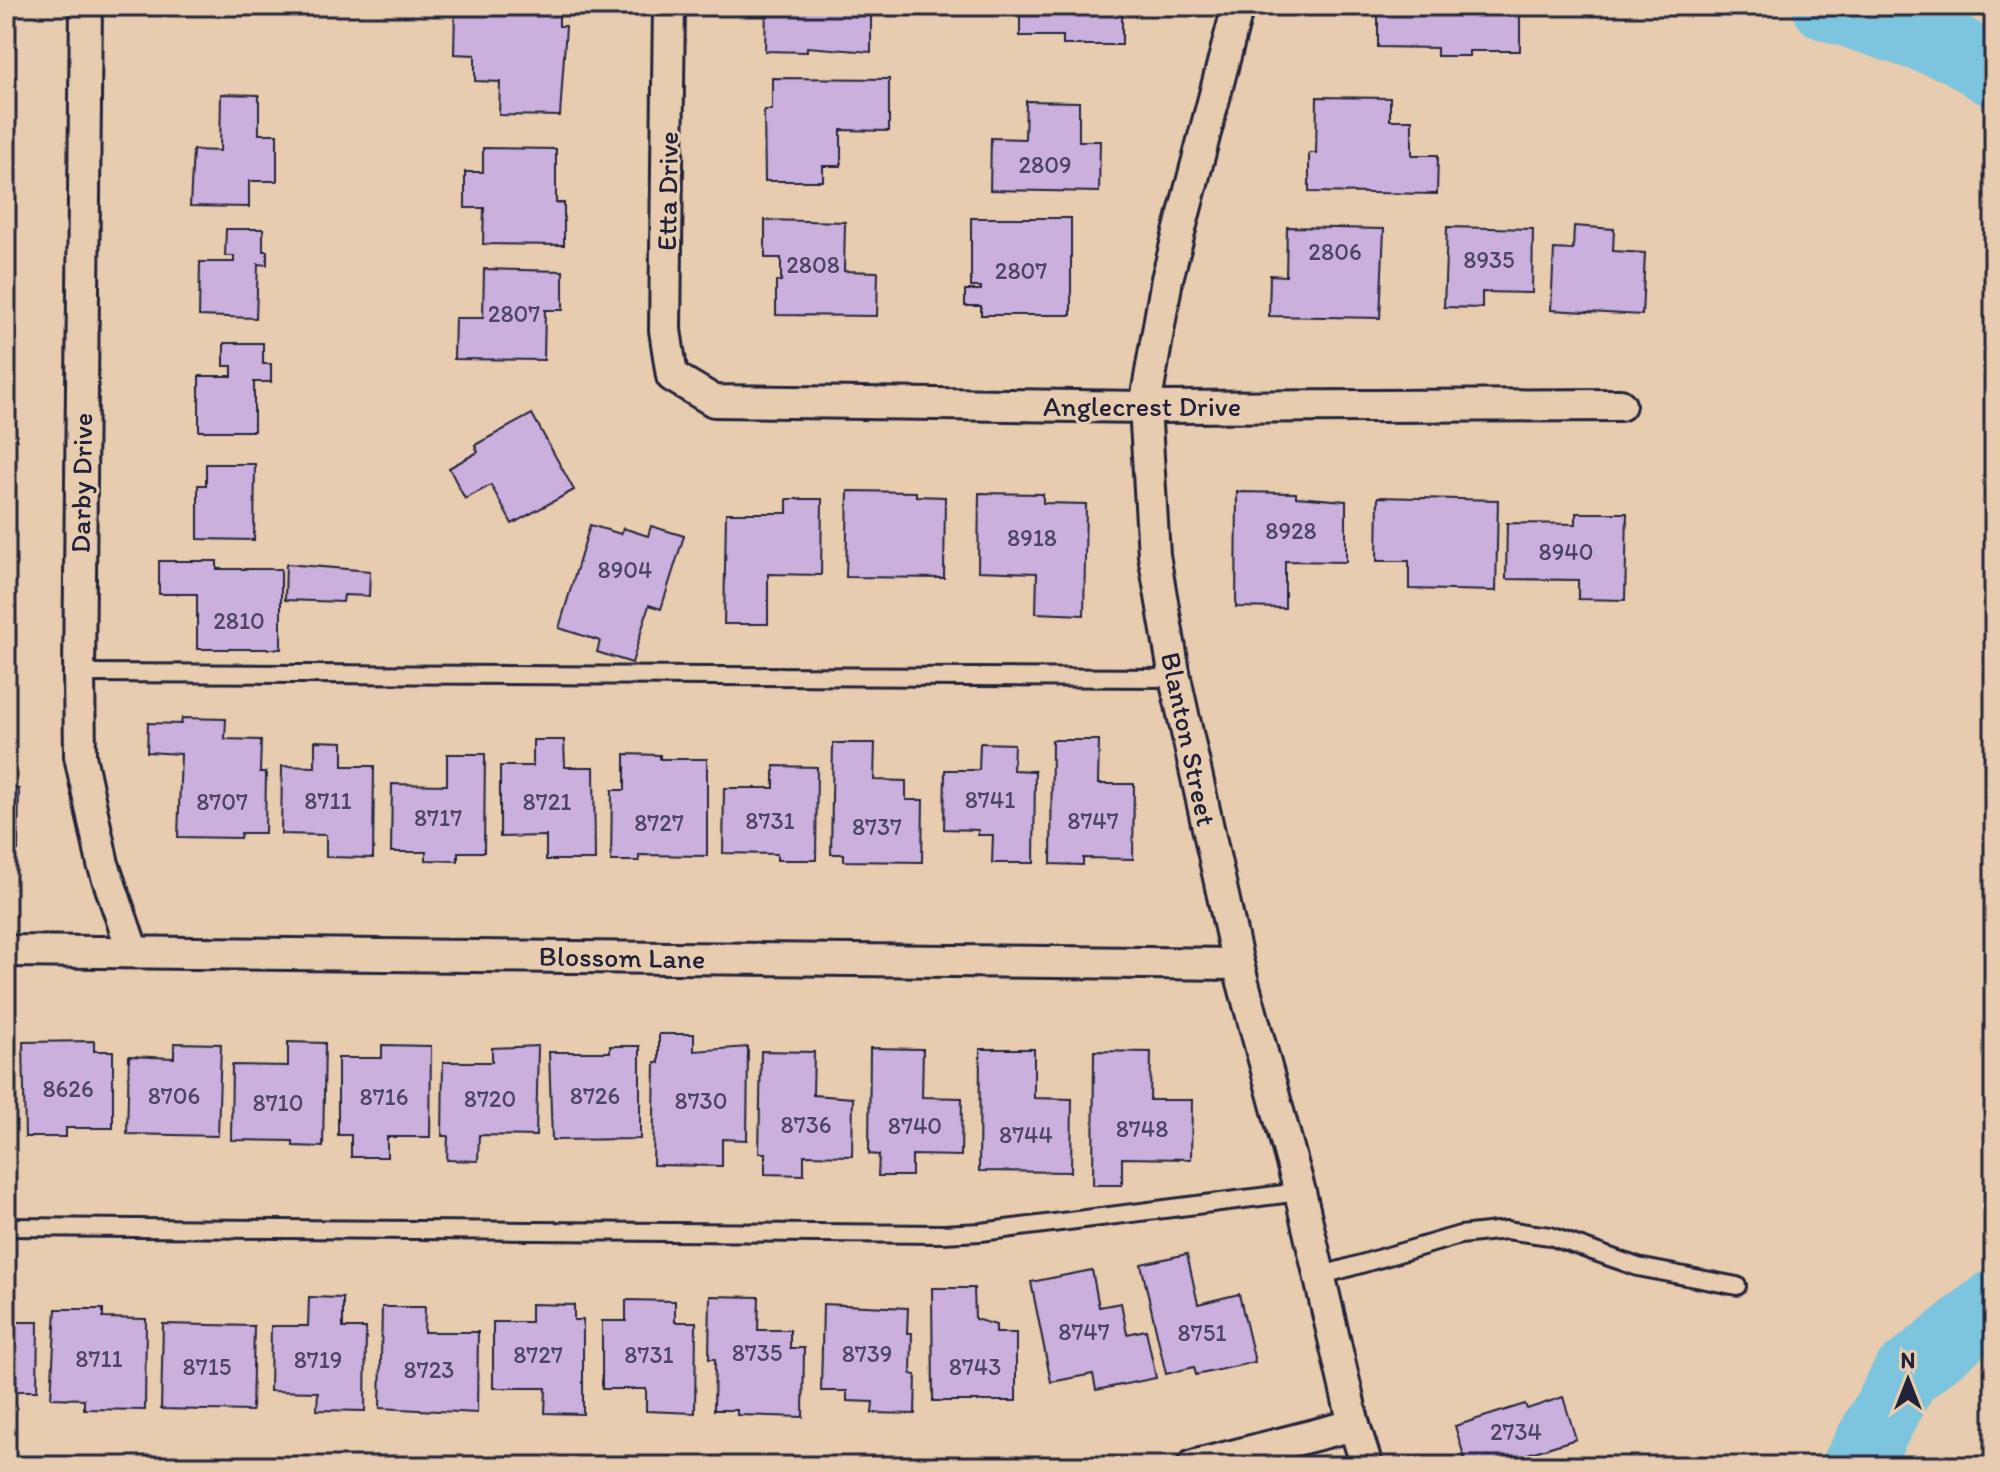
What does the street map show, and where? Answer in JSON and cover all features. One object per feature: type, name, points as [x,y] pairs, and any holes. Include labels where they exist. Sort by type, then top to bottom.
[{"type":"street","name":"Darby Drive","points":[[86,6],[80,756],[103,864],[133,952]]},
{"type":"street","name":"Etta Drive","points":[[669,6],[665,330],[672,376]]},
{"type":"street","name":"Blanton Street","points":[[1238,6],[1167,279],[1145,407],[1154,555],[1175,678],[1238,964],[1300,1192],[1354,1425],[1367,1466]]},
{"type":"street","name":"Anglecrest Drive","points":[[672,376],[714,401],[1145,407],[1620,405]]},
{"type":"street","name":"Blossom Lane","points":[[6,951],[1238,964]]},
{"type":"street","points":[[1193,1466],[1354,1425]]},
{"type":"lane","points":[[79,673],[1175,678]]},
{"type":"lane","points":[[6,1227],[943,1234],[981,1232],[1300,1192]]},
{"type":"lane","points":[[1320,1276],[1460,1235],[1506,1230],[1550,1236],[1638,1267],[1737,1286]]},
{"type":"building","points":[[766,6],[871,6],[871,52],[807,47],[807,52],[765,51]]},
{"type":"building","points":[[1020,6],[1122,6],[1122,45],[1063,45],[1063,36],[1020,36]]},
{"type":"building","points":[[1378,6],[1520,6],[1520,51],[1469,51],[1469,56],[1437,56],[1437,48],[1378,47]]},
{"type":"building","points":[[455,7],[559,9],[559,26],[566,26],[560,116],[499,115],[500,82],[475,81],[475,55],[454,54]]},
{"type":"building","points":[[772,78],[889,79],[889,131],[841,130],[841,166],[823,166],[823,181],[765,181],[764,110],[772,110]]},
{"type":"building","points":[[221,94],[259,95],[259,134],[277,134],[277,181],[249,181],[249,207],[190,206],[193,150],[220,151]]},
{"type":"building","points":[[1317,97],[1390,98],[1390,120],[1412,120],[1412,155],[1438,155],[1437,194],[1309,192],[1309,153],[1316,153]]},
{"type":"building","points":[[1026,101],[1079,102],[1079,141],[1100,141],[1099,192],[990,190],[991,138],[1025,139]]},
{"type":"building","points":[[483,148],[556,149],[556,203],[564,203],[564,245],[483,244],[484,208],[465,208],[465,172],[483,172]]},
{"type":"building","points":[[971,218],[1071,218],[1071,315],[981,315],[981,306],[965,306],[965,290],[981,290],[981,287],[971,287]]},
{"type":"building","points":[[765,220],[845,222],[844,271],[878,272],[877,316],[776,315],[776,281],[781,281],[781,258],[765,258]]},
{"type":"building","points":[[1574,226],[1614,229],[1613,251],[1645,253],[1642,315],[1551,310],[1554,249],[1573,250]]},
{"type":"building","points":[[1287,227],[1384,229],[1380,318],[1269,316],[1270,275],[1286,276]]},
{"type":"building","points":[[1447,227],[1533,229],[1532,293],[1482,292],[1482,308],[1444,307]]},
{"type":"building","points":[[226,229],[263,229],[263,251],[267,251],[267,265],[258,264],[256,318],[199,316],[200,262],[234,262],[234,256],[225,256]]},
{"type":"building","points":[[484,269],[563,271],[563,310],[545,310],[544,360],[454,359],[455,318],[483,318]]},
{"type":"building","points":[[224,343],[263,343],[263,364],[271,364],[271,382],[254,382],[254,431],[199,431],[199,376],[232,376],[232,366],[224,366]]},
{"type":"building","points":[[532,414],[574,490],[512,524],[491,485],[465,499],[449,468],[478,452],[475,445]]},
{"type":"building","points":[[206,464],[255,464],[254,540],[198,539],[198,485],[206,485]]},
{"type":"building","points":[[848,491],[916,492],[916,496],[945,497],[944,578],[846,577]]},
{"type":"building","points":[[1237,492],[1296,493],[1296,497],[1346,501],[1346,562],[1285,561],[1285,608],[1236,607]]},
{"type":"building","points":[[979,493],[1043,494],[1043,503],[1086,504],[1084,615],[1036,613],[1037,573],[978,571]]},
{"type":"building","points":[[1378,497],[1498,500],[1496,591],[1409,589],[1409,561],[1377,561]]},
{"type":"building","points":[[787,499],[822,499],[821,575],[768,574],[768,624],[724,624],[726,513],[787,513]]},
{"type":"building","points":[[1576,513],[1627,513],[1625,600],[1578,599],[1578,580],[1506,579],[1507,523],[1576,524]]},
{"type":"building","points":[[590,525],[621,534],[623,528],[648,536],[651,526],[684,536],[661,609],[649,605],[632,663],[597,652],[600,641],[559,628]]},
{"type":"building","points":[[159,561],[217,561],[217,569],[281,569],[281,649],[197,649],[197,594],[159,594]]},
{"type":"building","points":[[286,564],[370,571],[369,596],[344,595],[343,602],[285,600]]},
{"type":"building","points":[[182,718],[226,719],[225,739],[261,740],[260,772],[266,772],[265,833],[241,833],[240,838],[178,837],[181,754],[147,752],[148,723],[181,724]]},
{"type":"building","points":[[533,740],[564,740],[565,767],[594,767],[595,860],[546,860],[546,836],[500,837],[500,766],[533,766]]},
{"type":"building","points":[[1052,740],[1099,740],[1098,784],[1134,784],[1133,859],[1083,858],[1083,865],[1051,864]]},
{"type":"building","points":[[315,741],[343,742],[343,766],[374,766],[373,858],[326,857],[326,835],[281,834],[282,766],[315,767]]},
{"type":"building","points":[[833,743],[875,743],[874,780],[906,781],[906,800],[923,800],[922,862],[844,861],[844,854],[831,854]]},
{"type":"building","points":[[980,743],[1014,744],[1013,770],[1035,771],[1034,863],[992,863],[993,835],[978,835],[978,830],[944,829],[945,770],[979,770]]},
{"type":"building","points":[[447,754],[485,754],[484,852],[458,852],[458,861],[426,860],[426,852],[391,852],[392,784],[447,785]]},
{"type":"building","points":[[625,754],[660,755],[660,759],[707,759],[707,856],[639,855],[639,861],[611,861],[612,790],[625,790]]},
{"type":"building","points":[[774,766],[817,767],[816,860],[777,860],[777,854],[723,853],[724,788],[774,788]]},
{"type":"building","points":[[6,789],[19,789],[18,850],[6,850]]},
{"type":"building","points":[[659,1034],[694,1034],[694,1051],[748,1047],[747,1140],[722,1139],[722,1166],[653,1165],[655,1062],[659,1063]]},
{"type":"building","points":[[94,1041],[94,1051],[113,1051],[113,1128],[66,1128],[66,1137],[25,1137],[23,1042]]},
{"type":"building","points":[[288,1042],[325,1043],[323,1147],[293,1146],[293,1141],[231,1140],[232,1065],[288,1066]]},
{"type":"building","points":[[174,1043],[221,1044],[218,1136],[127,1134],[129,1056],[174,1058]]},
{"type":"building","points":[[6,1044],[9,1044],[9,1126],[6,1126]]},
{"type":"building","points":[[382,1045],[431,1046],[430,1137],[387,1137],[387,1157],[351,1157],[351,1135],[338,1135],[338,1058],[382,1058]]},
{"type":"building","points":[[538,1046],[536,1136],[479,1135],[478,1161],[447,1160],[448,1136],[442,1136],[443,1062],[492,1062],[492,1048]]},
{"type":"building","points":[[610,1046],[640,1046],[640,1139],[552,1140],[549,1052],[610,1052]]},
{"type":"building","points":[[870,1048],[923,1049],[922,1097],[962,1098],[961,1156],[912,1155],[912,1176],[878,1176],[879,1155],[869,1154]]},
{"type":"building","points":[[980,1049],[1034,1049],[1034,1098],[1072,1099],[1071,1172],[979,1171]]},
{"type":"building","points":[[761,1051],[814,1052],[813,1095],[853,1098],[852,1156],[804,1155],[804,1175],[765,1174],[765,1153],[759,1153]]},
{"type":"building","points":[[1094,1051],[1151,1052],[1150,1100],[1192,1100],[1191,1159],[1122,1158],[1122,1185],[1093,1185]]},
{"type":"building","points":[[1187,1254],[1198,1304],[1239,1294],[1255,1362],[1196,1375],[1194,1367],[1166,1374],[1141,1264]]},
{"type":"building","points":[[1092,1270],[1099,1307],[1121,1303],[1127,1334],[1146,1330],[1156,1378],[1096,1390],[1093,1374],[1051,1382],[1031,1282]]},
{"type":"building","points":[[932,1288],[974,1288],[975,1319],[996,1325],[996,1333],[1016,1333],[1016,1401],[933,1401]]},
{"type":"building","points":[[710,1296],[759,1297],[758,1330],[790,1330],[790,1348],[804,1348],[803,1417],[737,1415],[737,1410],[714,1410],[715,1359],[709,1359]]},
{"type":"building","points":[[309,1297],[343,1298],[343,1328],[366,1328],[365,1411],[317,1410],[318,1392],[270,1391],[271,1326],[308,1326]]},
{"type":"building","points":[[626,1300],[675,1301],[675,1322],[696,1322],[695,1413],[646,1411],[646,1389],[602,1389],[602,1321],[626,1321]]},
{"type":"building","points":[[531,1304],[574,1305],[574,1320],[583,1320],[583,1414],[545,1413],[546,1388],[493,1388],[493,1322],[531,1322]]},
{"type":"building","points":[[823,1304],[908,1308],[907,1333],[912,1333],[911,1374],[916,1375],[915,1414],[872,1413],[873,1402],[847,1401],[847,1391],[821,1391]]},
{"type":"building","points":[[382,1307],[425,1307],[424,1332],[478,1332],[477,1413],[380,1408]]},
{"type":"building","points":[[56,1309],[103,1309],[103,1318],[146,1319],[145,1410],[84,1409],[84,1399],[51,1398]]},
{"type":"building","points":[[6,1322],[38,1322],[37,1391],[6,1391]]},
{"type":"building","points":[[163,1324],[254,1326],[252,1411],[161,1409]]},
{"type":"building","points":[[1563,1397],[1576,1439],[1528,1454],[1532,1466],[1467,1466],[1455,1426],[1525,1404],[1527,1409]]},
{"type":"waterway","points":[[1826,6],[1958,50],[1994,73]]},
{"type":"waterway","points":[[1856,1466],[1905,1376],[1994,1304]]}]
